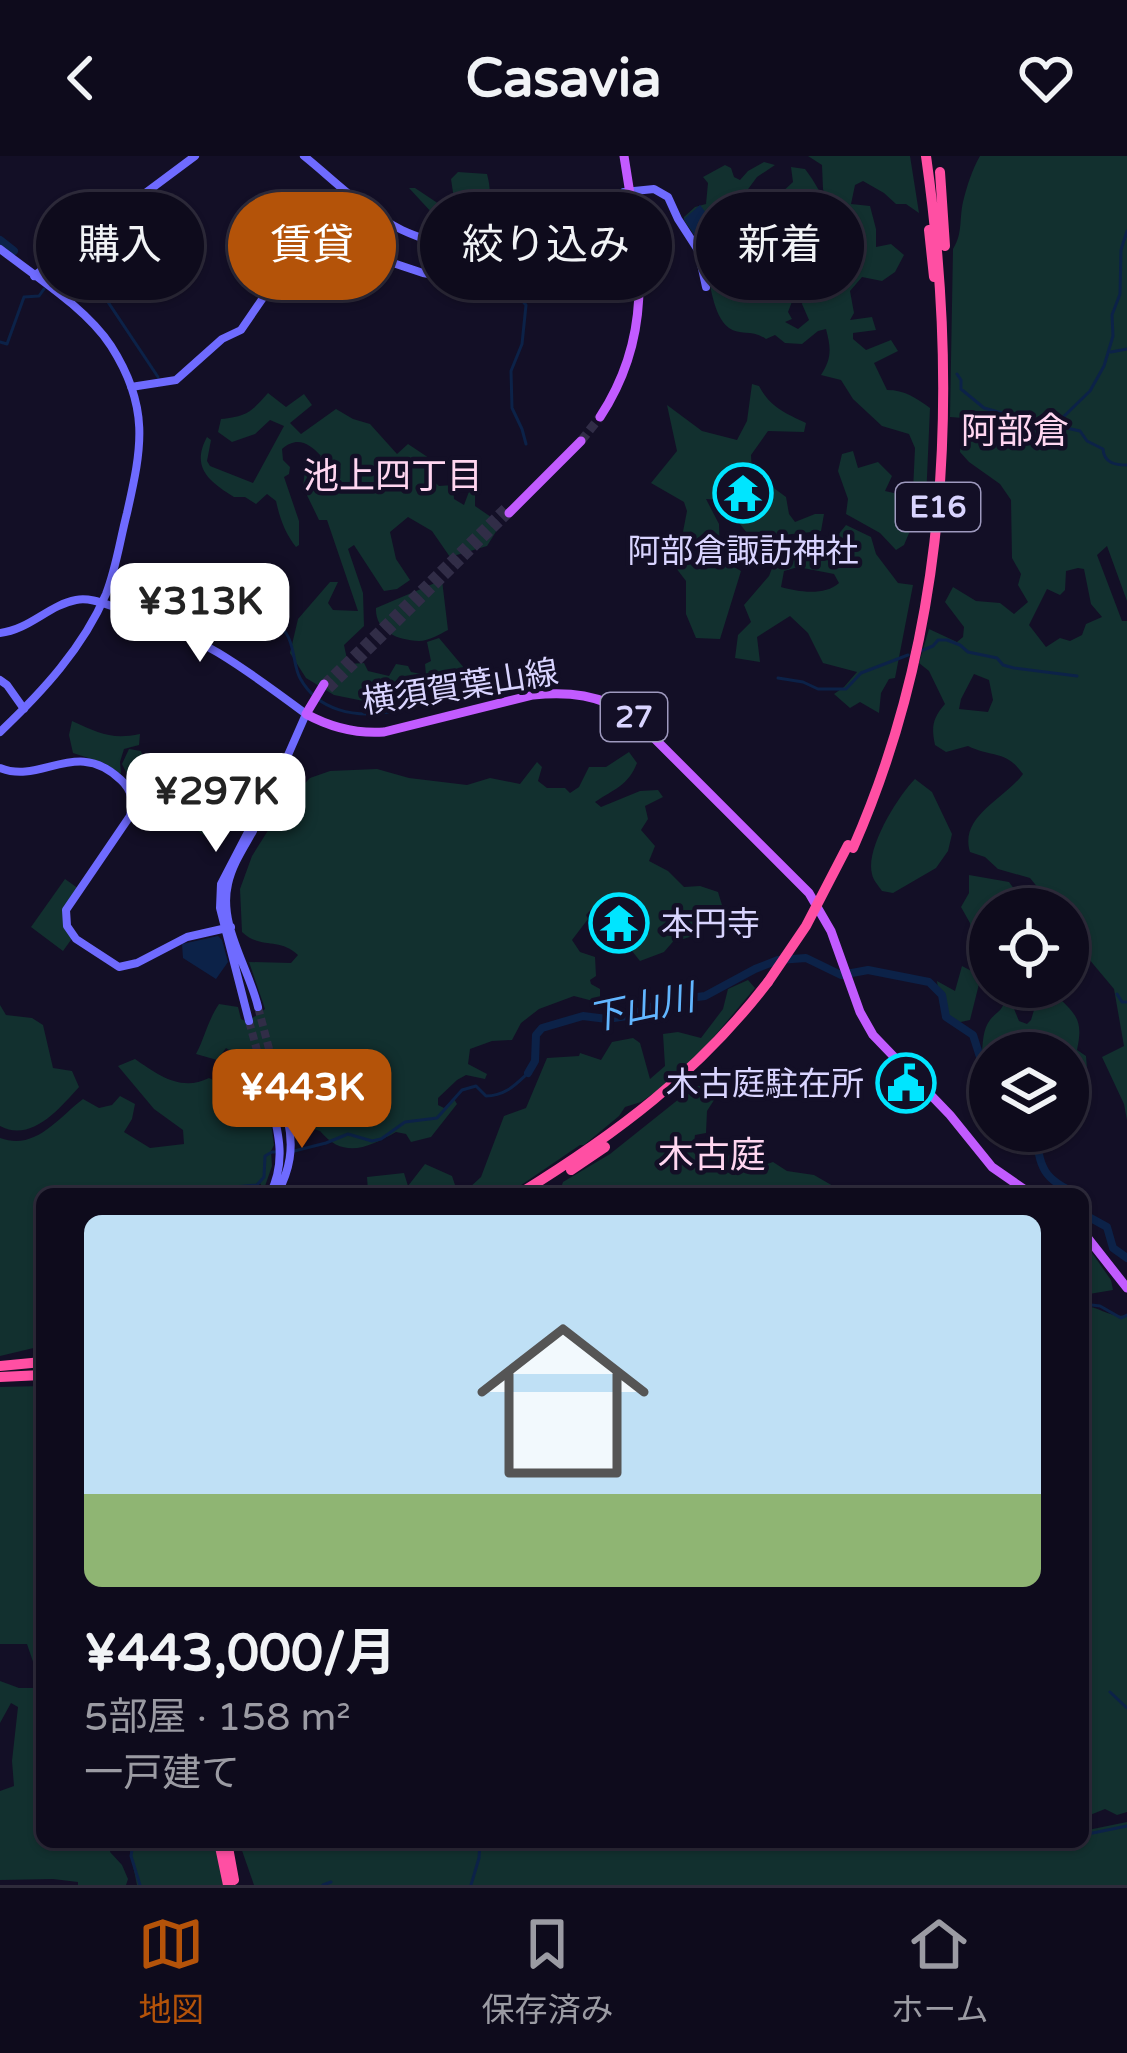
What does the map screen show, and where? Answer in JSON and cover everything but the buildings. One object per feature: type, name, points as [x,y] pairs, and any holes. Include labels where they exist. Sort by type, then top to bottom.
[{"type":"highway","name":"E16","points":[[541,1188],[630,1130],[729,1041],[772,983],[851,846],[892,744],[923,617],[940,492],[945,362],[939,256],[923,156]]},
{"type":"highway","name":"E16","points":[[851,846],[901,690],[920,599],[934,491],[936,298],[923,156]]},
{"type":"highway","points":[[940,172],[949,285],[945,362]]},
{"type":"highway","name":"E16","points":[[528,1188],[608,1137],[668,1090],[772,983]]},
{"type":"highway","points":[[1,1373],[36,1370]]},
{"type":"highway","points":[[224,1848],[232,1885]]},
{"type":"main road","points":[[621,156],[627,192]]},
{"type":"main road","points":[[598,416],[625,372],[640,300]]},
{"type":"main road","points":[[507,510],[579,439]]},
{"type":"main road","name":"横須賀葉山線","points":[[326,687],[308,715],[334,727],[377,733],[533,695],[579,694],[617,706],[645,726],[802,885],[825,918],[873,1035],[950,1115],[992,1167],[1022,1188]]},
{"type":"main road","points":[[1089,1240],[1127,1288]]},
{"type":"street","points":[[34,276],[195,156]]},
{"type":"street","points":[[304,156],[362,203],[420,235]]},
{"type":"street","points":[[627,192],[659,192]]},
{"type":"street","points":[[672,206],[696,247]]},
{"type":"street","points":[[131,387],[176,380],[222,339],[241,330],[289,260],[319,232],[337,233],[372,256],[420,271]]},
{"type":"street","points":[[0,250],[102,333],[131,387],[141,432],[141,453],[101,603],[55,676],[0,732]]},
{"type":"street","points":[[0,633],[76,599],[101,603],[171,626],[214,648],[308,715],[228,881],[227,927],[249,1021]]},
{"type":"street","points":[[0,680],[23,709]]},
{"type":"street","points":[[0,768],[16,772],[89,762],[106,768],[130,790],[130,816],[67,910],[71,934],[91,952],[126,967],[176,941],[227,927]]},
{"type":"street","points":[[227,927],[259,1007]]},
{"type":"street","points":[[271,1102],[281,1149],[274,1188]]},
{"type":"street","points":[[278,1188],[291,1156],[288,1121]]},
{"type":"green space","points":[[808,156],[910,156],[919,213],[863,181],[854,192],[823,189],[822,165]]},
{"type":"green space","points":[[980,156],[1127,156],[1127,601],[1107,546],[1097,555],[1122,621],[1127,621],[1127,1120],[1102,1057],[1124,1046],[1114,989],[1089,959],[1089,888],[1038,888],[1030,878],[998,869],[970,852],[968,839],[977,818],[1023,774],[998,755],[968,746],[946,752],[935,745],[934,723],[945,704],[929,671],[919,663],[929,629],[957,642],[963,637],[964,627],[945,602],[953,587],[976,601],[1000,603],[1014,614],[1028,602],[1012,558],[1011,500],[1000,484],[960,452],[961,435],[975,429],[976,419],[950,417],[953,249]],"holes":[[[1084,569],[1091,604],[1102,617],[1086,624],[1082,635],[1070,641],[1060,638],[1046,647],[1029,625],[1047,589],[1060,595],[1065,590],[1066,571]],[[974,674],[989,680],[993,700],[988,712],[959,709]]]},
{"type":"green space","points":[[764,162],[775,165],[746,192],[707,192],[703,177],[725,165],[740,180]]},
{"type":"green space","points":[[791,167],[805,169],[819,191],[782,192],[793,182]]},
{"type":"green space","points":[[458,172],[487,174],[490,192],[453,192],[451,179]]},
{"type":"green space","points":[[864,205],[870,206],[876,247],[891,244],[904,255],[895,272],[882,281],[864,277]]},
{"type":"green space","points":[[696,207],[696,239],[684,220]]},
{"type":"green space","points":[[793,300],[788,312],[792,319],[785,322],[798,329],[809,320],[803,300],[852,300],[850,320],[872,317],[876,330],[853,333],[853,339],[866,350],[891,340],[898,351],[874,363],[887,390],[905,393],[930,408],[925,523],[912,526],[904,545],[896,550],[880,533],[846,514],[848,499],[838,471],[842,454],[853,451],[858,468],[878,462],[892,476],[885,491],[913,491],[915,448],[909,434],[882,426],[853,399],[841,380],[821,375],[830,353],[826,329],[802,344],[785,343],[775,335],[766,339],[737,332],[722,321],[714,301]]},
{"type":"green space","points":[[752,384],[779,409],[806,423],[804,432],[768,431],[751,455],[752,472],[786,497],[795,522],[824,514],[821,531],[773,536],[747,533],[721,500],[706,499],[719,524],[720,559],[741,571],[720,639],[696,638],[686,614],[686,581],[676,568],[687,511],[684,502],[651,483],[677,451],[667,405],[702,431],[737,440],[747,421]]},
{"type":"green space","points":[[268,393],[286,407],[304,394],[312,405],[290,423],[301,434],[336,409],[370,424],[397,454],[408,444],[432,460],[435,469],[430,478],[439,486],[453,485],[454,499],[464,505],[475,487],[475,506],[491,517],[497,530],[487,546],[450,557],[432,531],[408,517],[390,532],[396,559],[410,580],[384,591],[354,545],[348,549],[363,593],[364,626],[344,645],[348,664],[364,663],[368,671],[389,676],[396,664],[426,675],[425,664],[431,661],[427,642],[439,638],[465,669],[443,677],[448,693],[398,708],[334,695],[306,678],[290,653],[298,619],[330,582],[338,582],[328,603],[333,610],[358,611],[327,520],[319,520],[303,487],[305,470],[321,456],[303,443],[282,449],[290,467],[284,477],[299,521],[296,547],[276,501],[267,494],[256,504],[234,497],[210,479],[201,457],[207,437],[211,440],[210,466],[253,483],[284,426],[270,420],[255,434],[232,442],[218,432],[221,419],[248,412]]},
{"type":"green space","points":[[846,525],[871,537],[876,554],[898,583],[913,585],[895,678],[889,679],[881,693],[879,713],[860,702],[850,708],[834,694],[857,672],[823,663],[808,633],[790,616],[757,637],[760,662],[735,658],[738,635],[751,622],[744,605],[769,576],[780,548],[825,551]],"holes":[[[798,567],[834,574],[839,583],[826,590],[781,587],[784,571]]]},
{"type":"green space","points":[[442,580],[448,630],[419,641],[395,636],[379,623],[376,608]]},
{"type":"green space","points":[[72,721],[105,734],[140,734],[139,745],[124,749],[121,774],[73,753]]},
{"type":"green space","points":[[129,749],[141,751],[146,768],[147,757],[164,764],[181,784],[180,792],[197,782],[210,791],[220,789],[224,799],[205,836],[133,786],[122,764]]},
{"type":"green space","points":[[629,752],[637,763],[620,786],[595,802],[601,807],[640,791],[658,790],[663,797],[645,806],[648,819],[641,830],[655,846],[649,861],[684,887],[718,892],[722,905],[709,927],[680,940],[677,937],[664,952],[640,961],[605,917],[595,922],[589,915],[603,896],[586,915],[588,919],[572,940],[580,952],[595,957],[596,976],[590,980],[600,989],[600,997],[593,1001],[574,996],[539,1009],[521,1023],[512,1040],[470,1049],[468,1064],[487,1074],[485,1079],[466,1075],[438,1098],[438,1105],[444,1108],[454,1099],[457,1104],[431,1137],[411,1142],[406,1134],[396,1132],[366,1146],[347,1148],[314,1129],[298,1135],[292,1124],[282,1124],[268,1103],[274,1145],[264,1188],[259,1182],[244,1188],[36,1188],[36,1347],[0,1356],[0,1138],[35,1137],[83,1099],[99,1108],[112,1105],[120,1096],[135,1104],[124,1132],[150,1148],[184,1144],[183,1130],[154,1109],[118,1066],[135,1059],[170,1080],[189,1083],[209,1078],[223,1085],[240,1057],[226,1048],[217,1060],[196,1054],[215,1010],[219,1004],[238,1007],[241,1019],[247,1022],[265,1009],[249,962],[291,963],[298,955],[242,932],[240,889],[252,856],[284,805],[310,778],[330,771],[377,769],[467,785],[490,778],[520,784],[537,762],[542,767],[538,781],[570,793],[579,787],[589,767],[606,767]]},
{"type":"green space","points":[[915,779],[932,792],[952,834],[948,851],[936,868],[893,893],[882,891],[872,874],[873,851],[892,810]]},
{"type":"green space","points":[[969,875],[1009,882],[1013,888],[969,888]]},
{"type":"green space","points":[[65,879],[79,889],[67,910],[73,937],[63,951],[31,927]]},
{"type":"green space","points":[[969,893],[969,921],[961,907]]},
{"type":"green space","points":[[962,966],[969,970],[970,1020],[956,1023],[940,1004],[937,981],[955,991]]},
{"type":"green space","points":[[748,980],[755,988],[670,1082],[625,1107],[584,1145],[517,1188],[469,1188],[481,1177],[504,1116],[526,1108],[547,1058],[580,1053],[601,1060],[612,1042],[633,1038],[640,1043],[650,1079],[665,1066],[663,1034],[701,1038],[723,1009],[728,989]]},
{"type":"green space","points":[[0,1005],[6,1015],[32,1018],[43,1025],[53,1068],[72,1071],[79,1087],[44,1121],[23,1130],[0,1126]]},
{"type":"green space","points":[[1001,1008],[1014,1008],[1019,1021],[1027,1024],[1035,1008],[1069,1008],[1079,1032],[985,1032]]},
{"type":"green space","points":[[709,1084],[716,1097],[707,1111],[706,1133],[695,1135],[693,1152],[700,1159],[713,1148],[725,1157],[740,1150],[754,1165],[773,1162],[837,1188],[561,1188],[694,1087]]},
{"type":"green space","points":[[425,1164],[452,1176],[456,1188],[368,1188],[367,1177],[404,1173],[408,1186]]},
{"type":"green space","points":[[1089,1249],[1111,1280],[1113,1290],[1089,1294]]},
{"type":"green space","points":[[1089,1307],[1127,1315],[1127,1812],[1117,1815],[1105,1809],[1089,1815]]},
{"type":"green space","points":[[36,1386],[36,1670],[27,1644],[0,1644],[0,1387]]},
{"type":"green space","points":[[0,1681],[36,1688],[36,1848],[116,1848],[110,1852],[122,1865],[126,1885],[0,1880],[0,1791],[14,1786],[18,1707],[11,1703],[0,1723]]},
{"type":"green space","points":[[1127,1822],[1127,1885],[254,1885],[241,1848],[1089,1848],[1089,1830]]},
{"type":"green space","points":[[123,1848],[216,1848],[224,1885],[137,1885],[130,1851]]},
{"type":"water","points":[[696,208],[696,237],[684,219]]},
{"type":"water","points":[[218,936],[228,962],[216,979],[183,958],[182,944]]},
{"type":"waterway","points":[[1057,423],[1090,391],[1104,366],[1113,336],[1112,315],[1120,294],[1121,250],[1127,231]]},
{"type":"waterway","points":[[0,240],[14,251]]},
{"type":"waterway","points":[[0,342],[7,344],[24,297],[36,296]]},
{"type":"waterway","points":[[107,300],[158,377]]},
{"type":"waterway","points":[[522,300],[526,305],[522,344],[511,371],[512,408],[526,444]]},
{"type":"waterway","points":[[1111,352],[1127,349]]},
{"type":"waterway","points":[[957,374],[961,389],[984,408],[1033,427],[1046,415],[1062,427],[1080,431],[1111,462],[1127,465]]},
{"type":"waterway","points":[[188,578],[278,625],[289,638],[300,678],[327,705],[351,713],[389,712]]},
{"type":"waterway","points":[[918,652],[947,640],[968,652],[997,658],[1003,665],[1077,676]]},
{"type":"waterway","points":[[778,678],[818,689],[846,689],[861,673],[908,655]]},
{"type":"waterway","name":"下山川","points":[[528,1073],[535,1061],[536,1035],[542,1028],[583,1016],[627,1016],[666,1001],[705,996],[778,960],[806,958],[841,975],[868,970],[929,982],[942,995],[946,1017],[969,1032]]},
{"type":"waterway","points":[[1117,994],[1127,1002]]},
{"type":"waterway","name":"下山川","points":[[294,1151],[348,1134],[381,1139],[405,1122],[437,1118],[462,1090],[476,1086],[486,1096],[499,1094],[528,1073]]},
{"type":"waterway","name":"下山川","points":[[233,1188],[257,1185],[264,1177],[265,1156],[279,1152]]},
{"type":"waterway","name":"下山川","points":[[1039,1152],[1045,1171],[1067,1188]]},
{"type":"waterway","name":"下山川","points":[[1089,1217],[1107,1227],[1113,1248],[1127,1258]]},
{"type":"waterway","points":[[1089,1305],[1121,1318],[1127,1315]]},
{"type":"waterway","points":[[1110,1692],[1127,1708]]},
{"type":"waterway","points":[[1089,1834],[1127,1826]]},
{"type":"waterway","points":[[132,1848],[140,1885]]},
{"type":"waterway","points":[[471,1885],[480,1848]]},
{"type":"waterway","points":[[323,1885],[331,1882]]},
{"type":"tunnel","points":[[581,441],[600,417]]},
{"type":"tunnel","points":[[324,684],[505,508]]},
{"type":"tunnel","points":[[329,689],[509,513]]},
{"type":"tunnel","points":[[258,1007],[288,1121]]},
{"type":"tunnel","points":[[249,1021],[271,1102]]},
{"type":"place","name":"阿部倉諏訪神社","points":[[743,493]]},
{"type":"place","name":"本円寺","points":[[619,923]]},
{"type":"place","name":"木古庭駐在所","points":[[906,1083]]},
{"type":"district","name":"阿部倉","points":[[1015,430]]},
{"type":"district","name":"池上四丁目","points":[[393,475]]},
{"type":"district","name":"木古庭","points":[[712,1154]]}]
